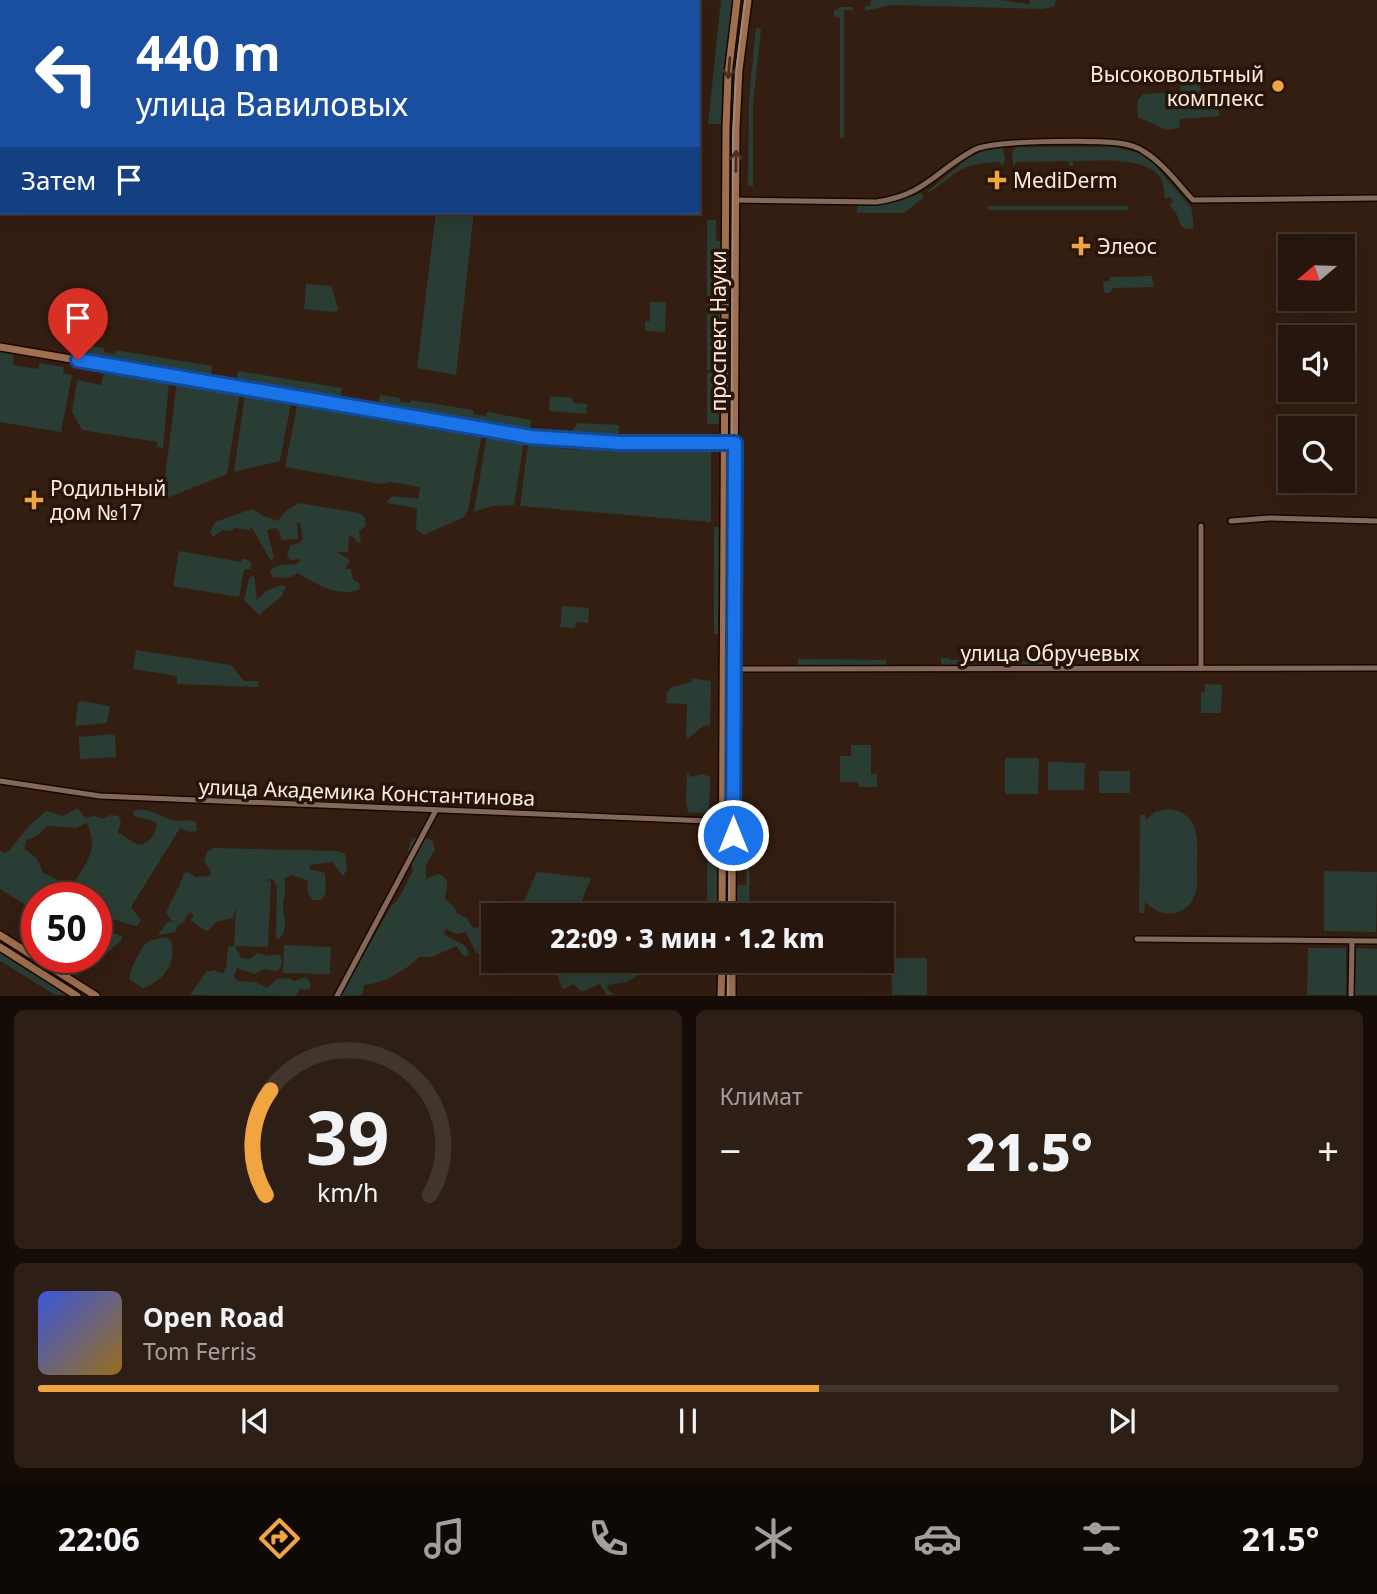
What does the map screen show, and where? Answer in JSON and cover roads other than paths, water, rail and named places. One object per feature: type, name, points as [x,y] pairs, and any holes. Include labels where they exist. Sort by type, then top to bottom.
[{"type":"main road","name":"проспект Науки","points":[[722,903],[726,128],[728,75],[737,0]]},
{"type":"main road","name":"проспект Науки","points":[[732,903],[735,200],[737,103],[748,0]]},
{"type":"main road","points":[[0,347],[531,437],[621,443],[735,443]]},
{"type":"main road","points":[[0,935],[96,996]]},
{"type":"main road","points":[[0,947],[77,996]]},
{"type":"main road","points":[[721,996],[722,973]]},
{"type":"main road","points":[[732,973],[732,996]]},
{"type":"street","points":[[735,200],[894,200],[920,189],[982,146],[1008,143],[1117,143],[1143,151],[1193,200],[1377,198]]},
{"type":"street","points":[[1231,521],[1269,518],[1377,521]]},
{"type":"street","points":[[1201,526],[1201,668]]},
{"type":"street","name":"улица Обручевых","points":[[723,669],[1377,668]]},
{"type":"street","name":"улица Академика Константинова","points":[[0,781],[100,796],[733,822]]},
{"type":"street","points":[[337,996],[436,810]]},
{"type":"street","points":[[1137,939],[1377,942]]},
{"type":"street","points":[[1351,996],[1352,941]]},
{"type":"tram line","points":[[729,903],[733,136],[736,72],[745,0]]},
{"type":"tram line","points":[[728,973],[728,996]]},
{"type":"place","name":"Высоковольтный комплекc","points":[[1278,86]]},
{"type":"place","name":"MediDerm","points":[[997,180]]},
{"type":"place","name":"Элеос","points":[[1081,246]]},
{"type":"place","name":"Родильный дом №17","points":[[34,500]]}]
